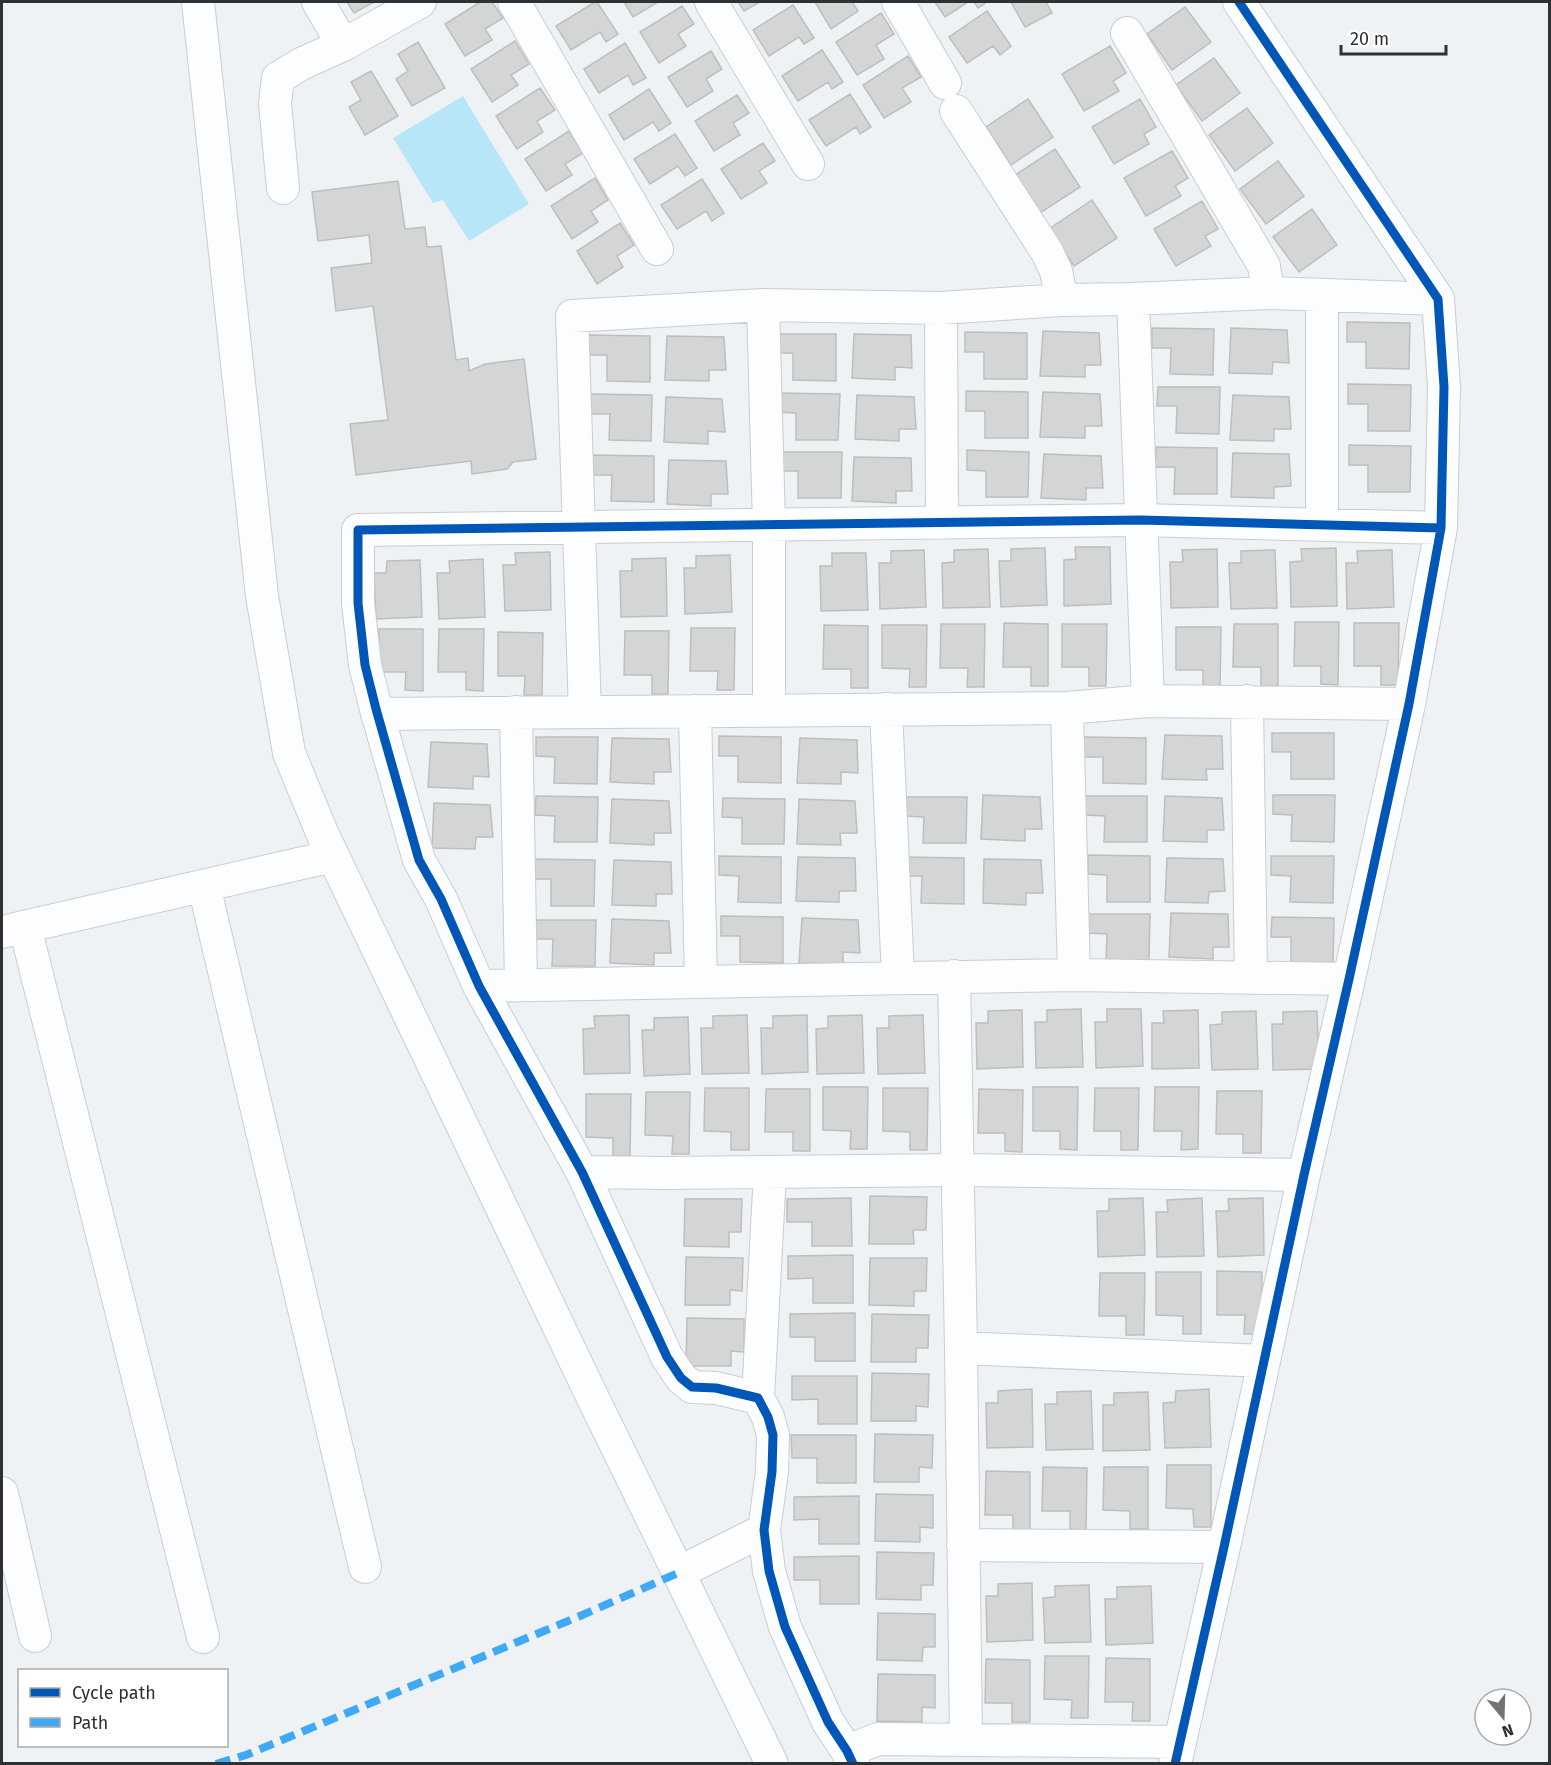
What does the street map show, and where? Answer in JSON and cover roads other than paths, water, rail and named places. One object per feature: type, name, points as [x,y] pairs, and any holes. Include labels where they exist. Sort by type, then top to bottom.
[{"type":"street","points":[[198,2],[262,596],[289,753],[333,856],[772,1764]]},
{"type":"street","points":[[318,2],[343,45]]},
{"type":"street","points":[[283,188],[275,103],[278,78],[420,2]]},
{"type":"street","points":[[514,2],[657,249]]},
{"type":"street","points":[[711,2],[808,164]]},
{"type":"street","points":[[898,2],[950,97],[1047,252],[1056,271],[1062,300]]},
{"type":"street","points":[[770,1172],[758,1398],[774,1435],[772,1472],[764,1530],[769,1571],[786,1627],[828,1722],[850,1757],[879,1738],[966,1739],[1178,1753],[1409,704],[1440,528],[1444,387],[1438,299],[1239,2]]},
{"type":"street","points":[[1127,33],[1264,266],[1268,293]]},
{"type":"street","points":[[585,712],[572,316],[763,305],[941,308],[1062,300],[1268,293],[1438,299]]},
{"type":"street","points":[[1322,296],[1322,525]]},
{"type":"street","points":[[1133,299],[1148,701]]},
{"type":"street","points":[[763,305],[770,525],[770,710]]},
{"type":"street","points":[[941,308],[942,523]]},
{"type":"street","points":[[758,1398],[716,1388],[692,1387],[681,1378],[667,1357],[582,1172],[479,986],[441,899],[419,860],[365,665],[359,614],[358,530],[1141,520],[1440,528]]},
{"type":"street","points":[[377,714],[1067,708],[1148,701],[1409,704]]},
{"type":"street","points":[[1247,701],[1251,977]]},
{"type":"street","points":[[1067,708],[1074,975]]},
{"type":"street","points":[[885,709],[898,977]]},
{"type":"street","points":[[695,711],[701,981]]},
{"type":"street","points":[[516,712],[521,985]]},
{"type":"street","points":[[203,1637],[13,929],[333,856]]},
{"type":"street","points":[[204,886],[365,1568]]},
{"type":"street","points":[[479,986],[1074,975],[1349,979]]},
{"type":"street","points":[[954,976],[966,1739]]},
{"type":"street","points":[[582,1172],[958,1170],[1304,1175]]},
{"type":"street","points":[[961,1348],[1264,1361]]},
{"type":"street","points":[[2,1493],[35,1636]]},
{"type":"street","points":[[678,1573],[764,1530]]},
{"type":"street","points":[[963,1545],[1224,1547]]},
{"type":"water","points":[[463,96],[529,204],[469,241],[443,200],[433,203],[393,138]]}]
